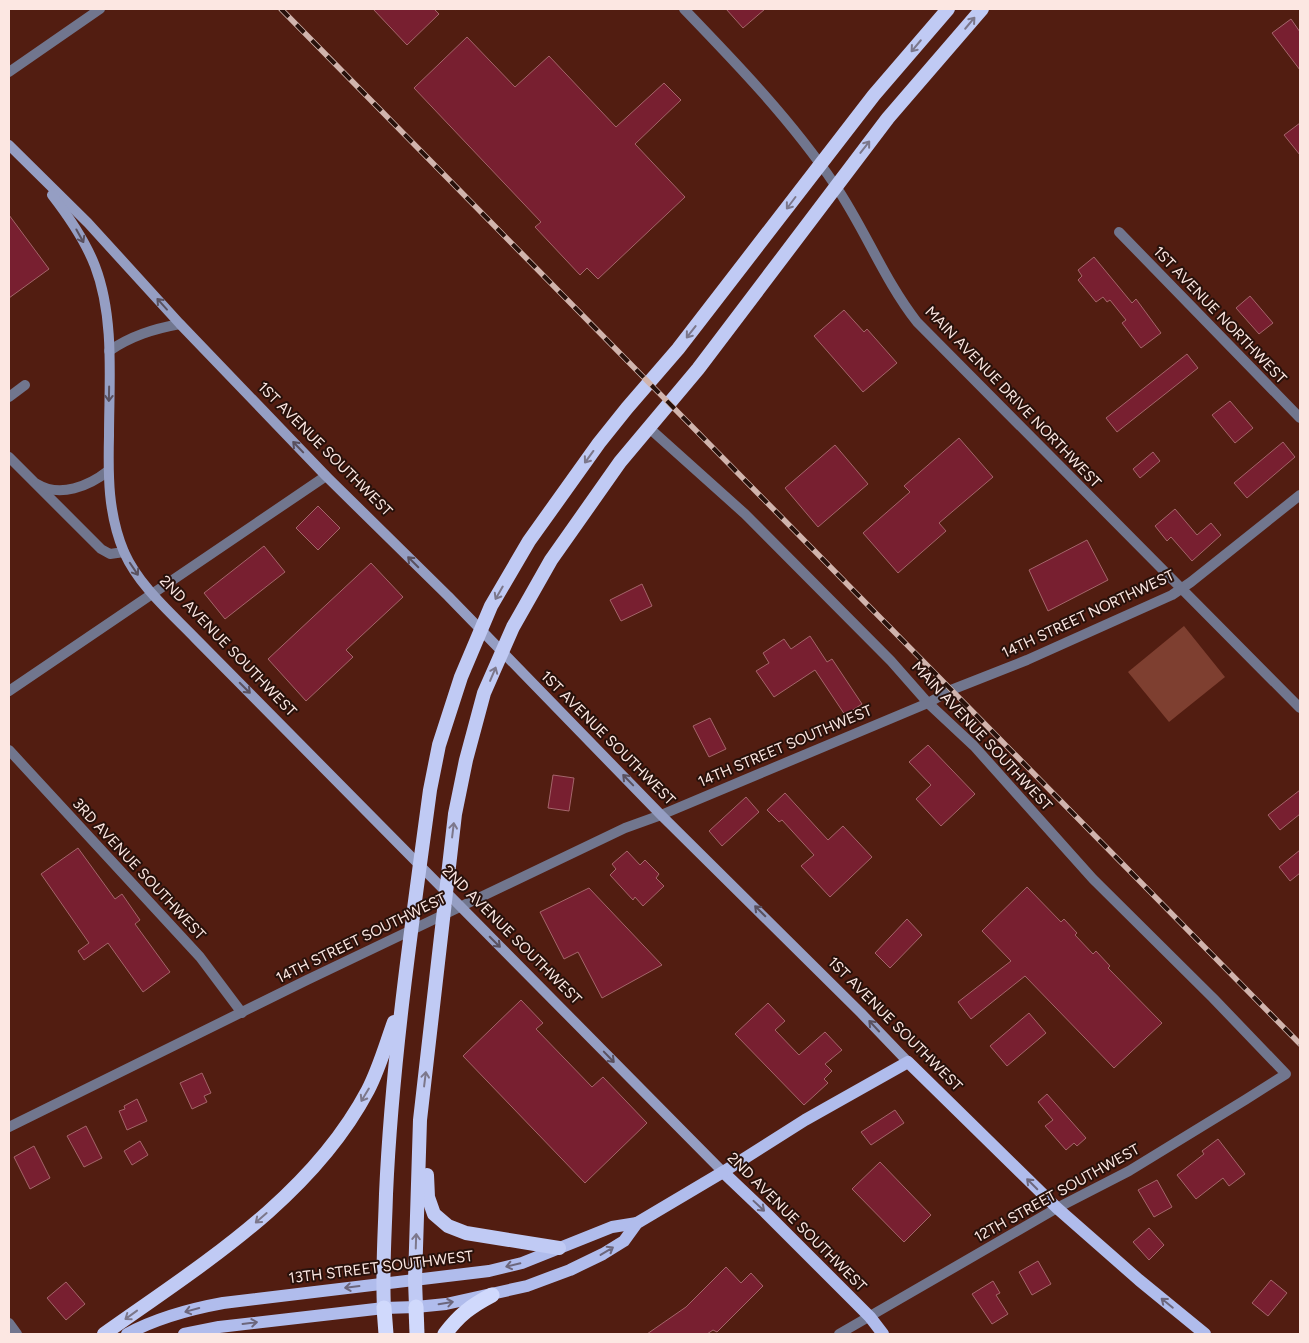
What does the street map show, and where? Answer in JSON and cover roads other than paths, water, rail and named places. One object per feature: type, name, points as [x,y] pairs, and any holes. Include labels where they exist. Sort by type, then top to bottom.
[{"type":"highway","points":[[386,1334],[382,1283],[388,1140],[394,1067],[430,790],[439,745],[461,677],[491,606],[529,541],[599,443],[678,349],[874,95],[948,9]]},
{"type":"highway","points":[[417,1334],[415,1280],[420,1120],[455,814],[466,760],[484,693],[513,627],[550,560],[620,462],[698,369],[888,118],[982,9]]},
{"type":"highway","points":[[104,1334],[245,1232],[290,1192],[317,1164],[345,1128],[369,1089],[403,1001]]},
{"type":"highway","points":[[420,1120],[428,1197],[434,1214],[448,1226],[466,1233],[559,1248]]},
{"type":"highway","points":[[445,1334],[456,1319],[465,1311],[492,1295]]},
{"type":"main road","name":"1ST AVENUE SOUTHWEST","points":[[9,145],[88,223],[180,324],[326,476],[448,596],[661,815],[821,972],[908,1062],[1057,1208],[1204,1334]]},
{"type":"main road","name":"2ND AVENUE SOUTHWEST","points":[[32,168],[71,220],[96,268],[107,320],[109,351],[109,499],[115,526],[124,552],[134,569],[153,593],[460,907],[765,1212],[870,1318],[883,1334]]},
{"type":"main road","name":"13TH STREET SOUTHWEST","points":[[184,1334],[219,1327],[384,1308],[446,1304],[526,1286],[570,1270],[603,1254],[624,1241],[637,1224],[805,1120],[908,1062]]},
{"type":"main road","name":"13TH STREET SOUTHWEST","points":[[127,1334],[156,1320],[195,1308],[250,1299],[489,1271],[522,1263],[612,1227],[637,1224]]},
{"type":"street","points":[[9,72],[100,9]]},
{"type":"street","name":"MAIN AVENUE DRIVE NORTHWEST","points":[[684,9],[793,127],[836,186],[891,286],[917,322],[1300,708]]},
{"type":"street","name":"1ST AVENUE NORTHWEST","points":[[1119,232],[1300,418]]},
{"type":"street","points":[[109,351],[136,336],[158,328],[180,324]]},
{"type":"street","points":[[9,397],[25,385]]},
{"type":"street","name":"MAIN AVENUE SOUTHWEST","points":[[648,427],[745,514],[891,661],[928,703],[974,746],[1116,902],[1220,1005],[1286,1074]]},
{"type":"street","points":[[9,457],[100,549],[110,554],[124,552]]},
{"type":"street","points":[[31,481],[49,490],[66,490],[98,479],[108,471]]},
{"type":"street","points":[[9,692],[326,476]]},
{"type":"street","name":"14TH STREET NORTHWEST","points":[[951,690],[1027,660],[1182,589],[1300,495]]},
{"type":"street","name":"14TH STREET SOUTHWEST","points":[[9,1127],[396,937],[625,828],[661,815],[928,703],[951,690]]},
{"type":"street","name":"3RD AVENUE SOUTHWEST","points":[[9,750],[200,957],[242,1013]]},
{"type":"street","name":"12TH STREET SOUTHWEST","points":[[840,1334],[1057,1208],[1129,1171],[1286,1074]]},
{"type":"street","points":[[9,1323],[17,1334]]},
{"type":"railway","points":[[281,9],[1300,1044]]}]
